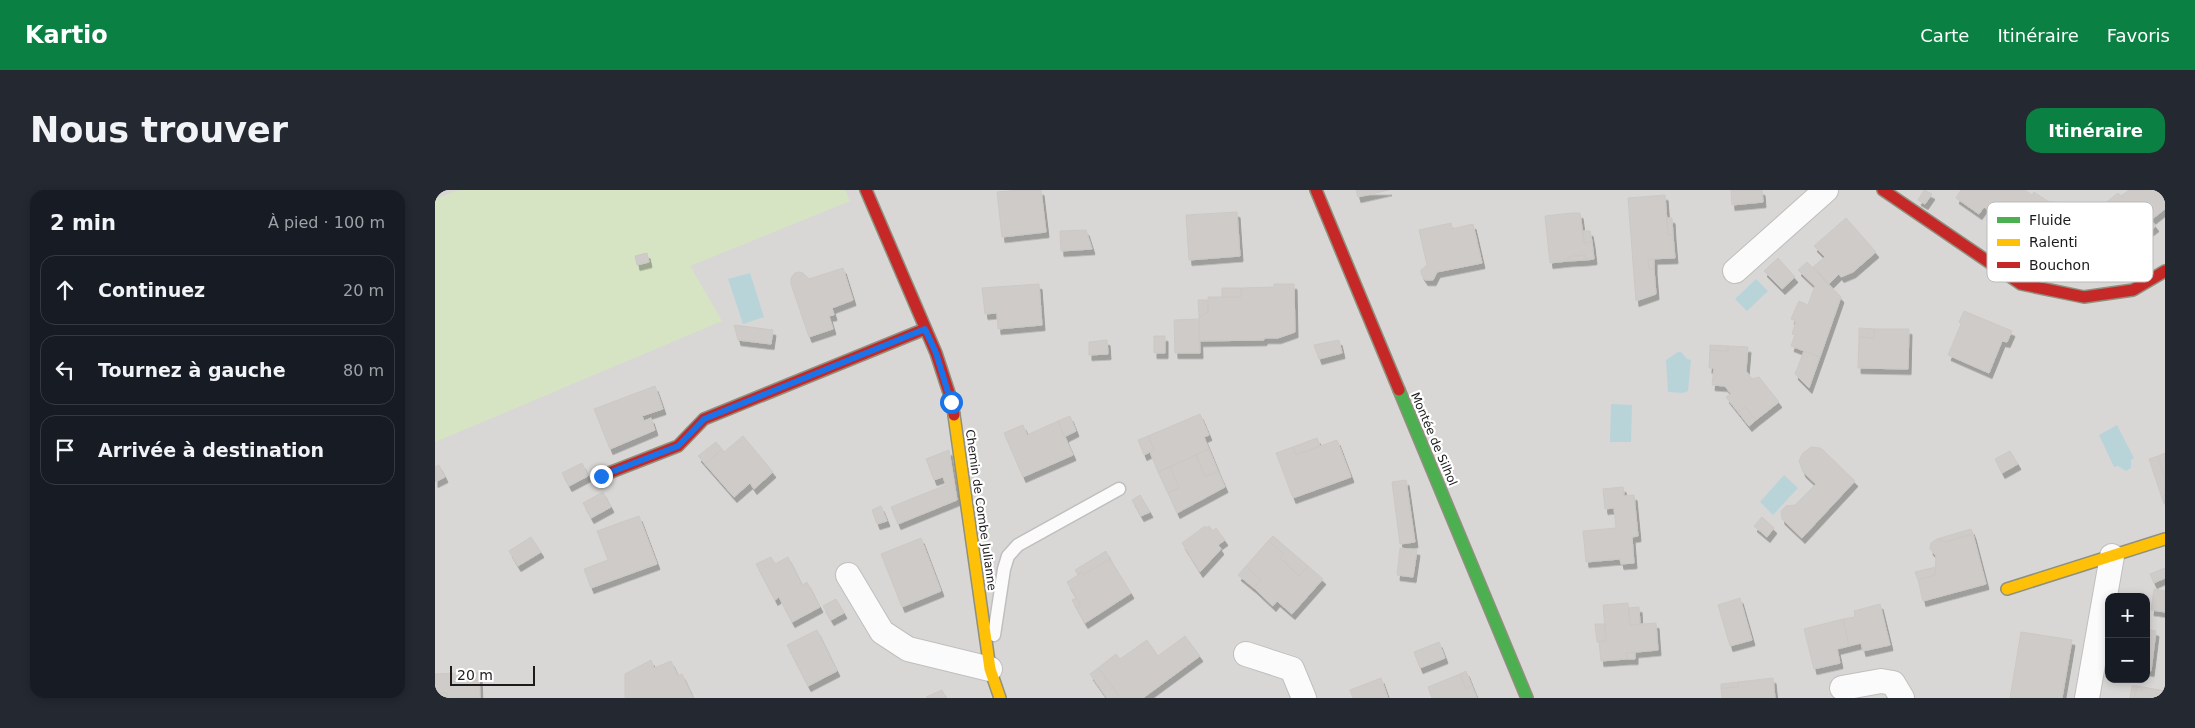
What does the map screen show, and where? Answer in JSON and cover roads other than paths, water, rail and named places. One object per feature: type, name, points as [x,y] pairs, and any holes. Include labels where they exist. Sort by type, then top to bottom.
[{"type":"street","name":"Chemin de Combe Julianne","points":[[866,190],[936,353],[951,402],[990,669],[1000,698]]},
{"type":"street","name":"Montée de Silhol","points":[[1316,190],[1527,698]]},
{"type":"street","points":[[1735,271],[1826,190]]},
{"type":"street","points":[[1883,190],[1987,261]]},
{"type":"street","points":[[2153,278],[2165,271]]},
{"type":"street","points":[[2018,282],[2084,297],[2133,290],[2146,282]]},
{"type":"street","points":[[601,476],[678,446],[704,419],[925,329]]},
{"type":"street","points":[[2007,589],[2165,539]]},
{"type":"street","points":[[2087,698],[2113,556]]},
{"type":"street","points":[[848,575],[882,632],[908,649],[990,669]]},
{"type":"street","points":[[1247,654],[1292,669],[1304,698]]},
{"type":"street","points":[[1842,688],[1881,681],[1893,683],[1902,698]]},
{"type":"lane","points":[[990,669],[1003,569],[1008,556],[1018,545],[1119,489]]},
{"type":"water","points":[[750,273],[764,317],[743,324],[728,279]]},
{"type":"water","points":[[1756,279],[1768,291],[1747,311],[1735,299]]},
{"type":"water","points":[[1681,352],[1687,359],[1691,360],[1688,391],[1683,393],[1668,392],[1666,360]]},
{"type":"water","points":[[1611,404],[1632,405],[1631,442],[1610,442]]},
{"type":"water","points":[[2117,425],[2134,458],[2131,460],[2131,468],[2126,471],[2118,466],[2114,467],[2099,435]]},
{"type":"water","points":[[1784,475],[1798,488],[1773,515],[1760,502]]}]
